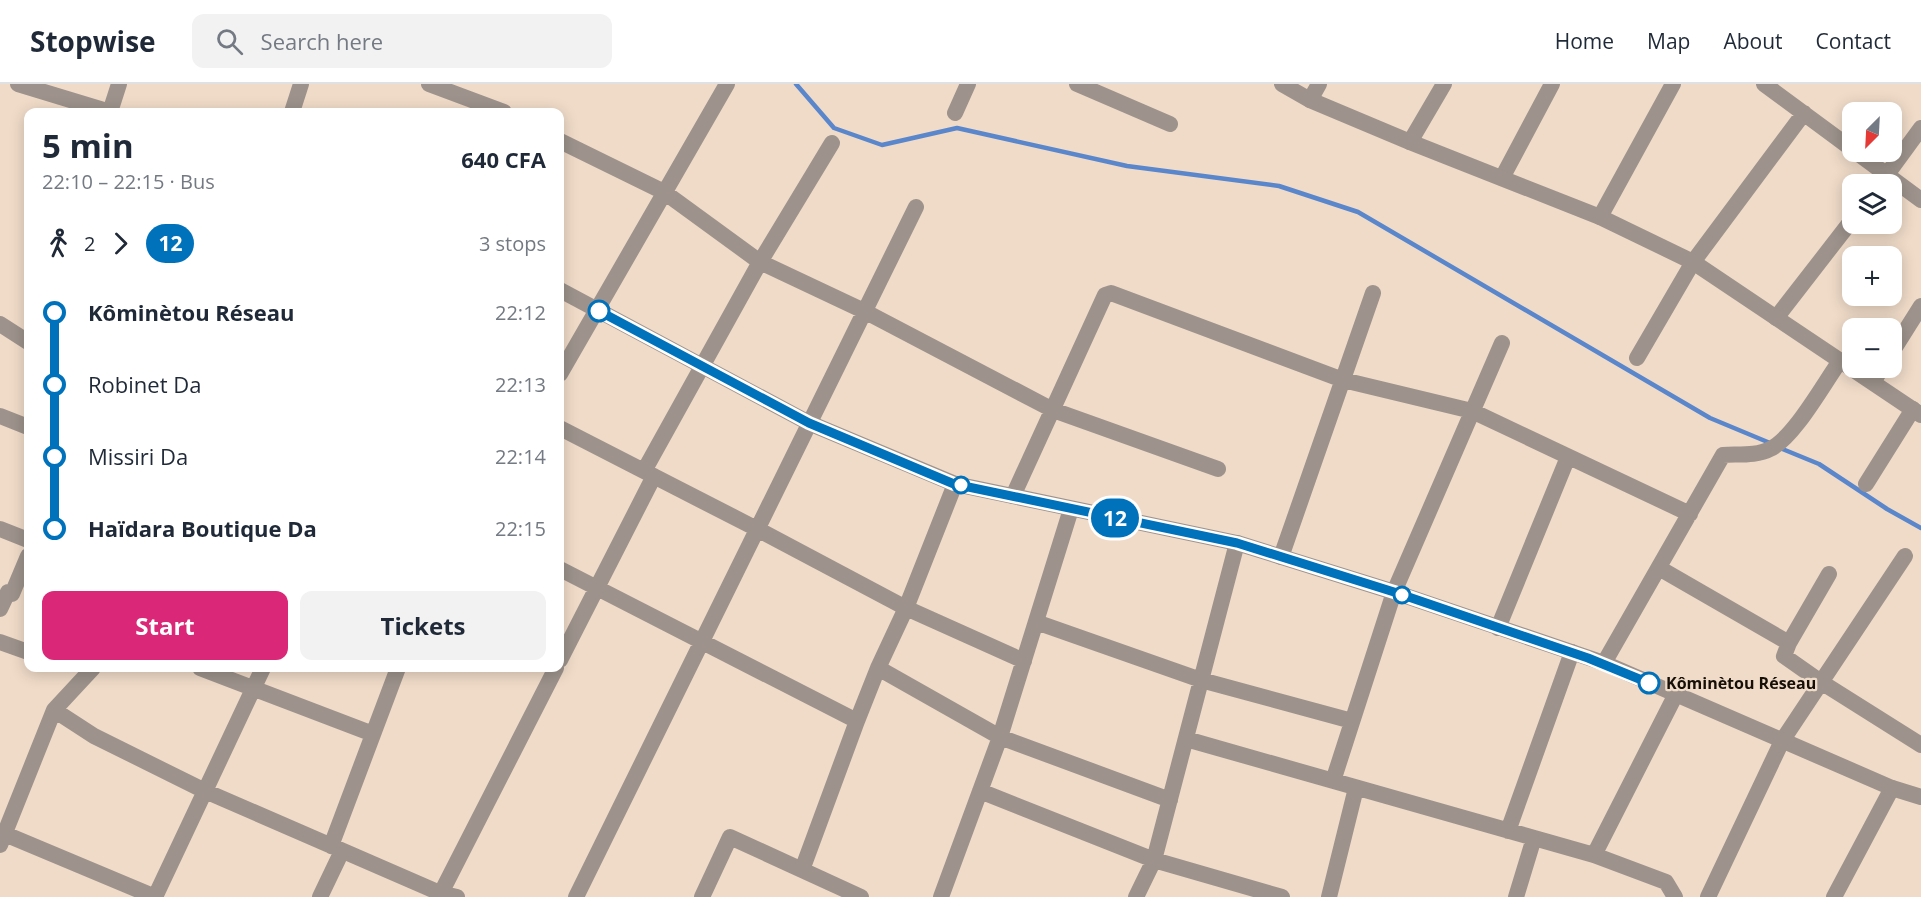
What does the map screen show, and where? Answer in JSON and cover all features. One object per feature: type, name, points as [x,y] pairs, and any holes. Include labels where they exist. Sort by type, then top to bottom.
[{"type":"street","points":[[18,84],[97,108]]},
{"type":"street","points":[[111,108],[119,84]]},
{"type":"street","points":[[293,108],[301,84]]},
{"type":"street","points":[[429,84],[493,108]]},
{"type":"street","points":[[564,367],[727,84]]},
{"type":"street","points":[[955,113],[968,84]]},
{"type":"street","points":[[1077,84],[1170,124]]},
{"type":"street","points":[[1282,84],[1310,100],[1410,142],[1600,217],[1694,262],[1917,412],[1866,484]]},
{"type":"street","points":[[1310,100],[1319,84]]},
{"type":"street","points":[[1410,142],[1444,84]]},
{"type":"street","points":[[1502,178],[1552,84]]},
{"type":"street","points":[[1600,217],[1672,84]]},
{"type":"street","points":[[1764,84],[1842,141]]},
{"type":"street","points":[[1637,358],[1694,262],[1804,113]]},
{"type":"street","points":[[1888,174],[1921,128]]},
{"type":"street","points":[[564,143],[664,192],[760,262],[864,311],[1053,410],[1218,470]]},
{"type":"street","points":[[564,652],[703,366],[760,262],[832,143]]},
{"type":"street","points":[[1866,162],[1878,174]]},
{"type":"street","points":[[1902,190],[1921,200]]},
{"type":"street","points":[[576,897],[915,207]]},
{"type":"street","points":[[1776,318],[1842,233]]},
{"type":"street","points":[[564,292],[809,423],[954,484],[1237,543],[1394,592],[1605,663],[1892,788],[1921,797]]},
{"type":"street","points":[[1013,496],[1105,295],[1111,293],[1343,380],[1472,411],[1690,514]]},
{"type":"street","points":[[1281,557],[1373,293]]},
{"type":"street","points":[[1902,336],[1921,306]]},
{"type":"street","points":[[0,324],[24,339]]},
{"type":"street","points":[[1333,781],[1394,592],[1502,343]]},
{"type":"street","points":[[1605,663],[1723,455],[1770,450],[1786,437],[1840,360]]},
{"type":"street","points":[[1873,382],[1876,378]]},
{"type":"street","points":[[0,416],[24,425]]},
{"type":"street","points":[[564,430],[906,608],[1024,661]]},
{"type":"street","points":[[1498,628],[1568,457]]},
{"type":"street","points":[[802,870],[878,669],[906,608],[954,484]]},
{"type":"street","points":[[941,897],[1000,737],[1071,508]]},
{"type":"street","points":[[0,529],[24,538]]},
{"type":"street","points":[[1136,897],[1154,860],[1237,543]]},
{"type":"street","points":[[1711,896],[1782,741],[1905,556]]},
{"type":"street","points":[[0,609],[8,592],[12,594],[24,566]]},
{"type":"street","points":[[1659,568],[1789,642]]},
{"type":"street","points":[[564,572],[858,721]]},
{"type":"street","points":[[1829,574],[1789,642],[1784,656],[1921,745]]},
{"type":"street","points":[[1036,622],[1201,680],[1352,721]]},
{"type":"street","points":[[0,642],[24,651]]},
{"type":"street","points":[[1508,831],[1572,652]]},
{"type":"street","points":[[878,669],[1000,737],[1170,800]]},
{"type":"street","points":[[89,672],[54,710],[2,837],[155,897],[261,672]]},
{"type":"street","points":[[211,672],[373,734]]},
{"type":"street","points":[[320,897],[373,734],[396,672]]},
{"type":"street","points":[[440,895],[554,672]]},
{"type":"street","points":[[1594,855],[1676,694]]},
{"type":"street","points":[[54,710],[94,736],[205,791],[440,895],[458,897]]},
{"type":"street","points":[[1186,740],[1594,855],[1666,882],[1675,897]]},
{"type":"street","points":[[1329,897],[1356,788]]},
{"type":"street","points":[[1834,897],[1892,788]]},
{"type":"street","points":[[980,791],[1154,860],[1282,897]]},
{"type":"street","points":[[702,897],[730,837],[861,897]]},
{"type":"street","points":[[1516,897],[1534,838]]},
{"type":"waterway","points":[[796,84],[834,128],[882,145],[957,128],[1127,166],[1279,186],[1358,212],[1710,418],[1770,443]]},
{"type":"waterway","points":[[1780,448],[1819,464],[1887,509],[1921,528]]},
{"type":"bus line","name":"12","points":[[599,311],[809,423],[954,484],[1237,543],[1394,592],[1605,663],[1649,683]]},
{"type":"place","name":"Kôminètou Réseau","points":[[1649,683]]}]
